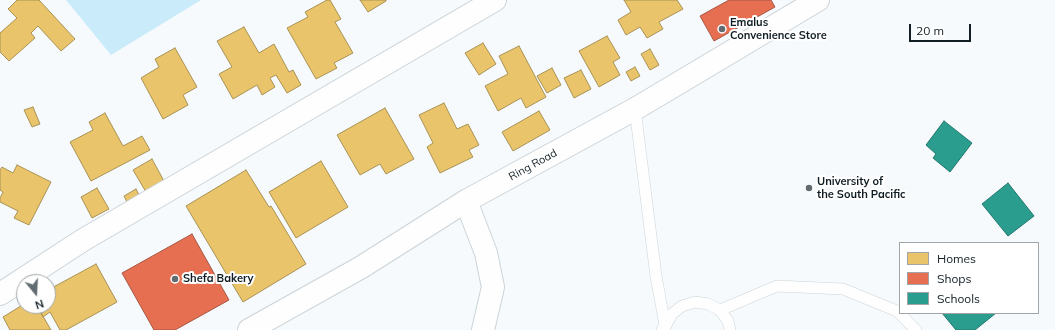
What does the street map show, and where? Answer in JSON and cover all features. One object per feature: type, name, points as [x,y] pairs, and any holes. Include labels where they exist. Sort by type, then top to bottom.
[{"type":"street","points":[[0,294],[83,240],[495,0]]},
{"type":"street","name":"Ring Road","points":[[249,330],[360,268],[466,201],[635,109],[818,0]]},
{"type":"street","points":[[466,201],[486,253],[493,287],[483,330]]},
{"type":"lane","points":[[635,109],[664,328]]},
{"type":"lane","points":[[720,310],[777,286],[843,289],[899,313]]},
{"type":"lane","points":[[664,328],[672,314],[682,306],[695,302],[708,304],[720,310],[728,321],[730,330]]},
{"type":"lane","points":[[900,314],[916,330]]},
{"type":"shaded area","points":[[66,0],[201,0],[111,55]]},
{"type":"building: Homes","points":[[17,0],[39,0],[75,39],[61,51],[38,26],[31,33],[35,38],[9,61],[0,52],[0,33],[17,18],[8,9]]},
{"type":"building: Homes","points":[[327,0],[330,0],[341,19],[335,22],[353,53],[334,63],[337,68],[316,79],[287,28],[308,17],[305,12]]},
{"type":"building: Homes","points":[[360,0],[386,0],[386,1],[368,12]]},
{"type":"building: Homes","points":[[624,0],[677,0],[683,9],[659,22],[663,29],[647,38],[640,27],[626,35],[618,20],[631,12]]},
{"type":"building: Homes","points":[[244,27],[259,53],[274,44],[289,72],[293,70],[301,85],[287,93],[276,75],[270,78],[275,87],[262,95],[257,85],[233,99],[219,74],[232,67],[217,41]]},
{"type":"building: Homes","points":[[607,36],[620,58],[613,62],[620,75],[599,87],[579,51]]},
{"type":"building: Homes","points":[[483,43],[496,64],[479,75],[465,53]]},
{"type":"building: Homes","points":[[519,46],[546,97],[526,108],[521,98],[498,111],[485,86],[508,74],[499,56]]},
{"type":"building: Homes","points":[[175,48],[197,87],[183,95],[188,105],[163,119],[141,78],[159,67],[155,59]]},
{"type":"building: Homes","points":[[650,49],[659,65],[650,70],[641,54]]},
{"type":"building: Homes","points":[[635,67],[640,76],[631,81],[626,72]]},
{"type":"building: Homes","points":[[552,68],[561,85],[547,93],[537,76]]},
{"type":"building: Homes","points":[[581,70],[591,89],[574,98],[564,78]]},
{"type":"building: Homes","points":[[444,103],[457,129],[468,124],[479,145],[469,150],[473,157],[440,173],[427,147],[433,143],[419,115]]},
{"type":"building: Homes","points":[[33,107],[40,124],[32,127],[24,110]]},
{"type":"building: Homes","points":[[385,108],[414,159],[386,174],[380,164],[360,175],[337,135]]},
{"type":"building: Homes","points":[[539,111],[550,130],[513,151],[502,132]]},
{"type":"building: Homes","points":[[105,113],[123,146],[142,136],[150,150],[91,181],[70,142],[93,130],[89,122]]},
{"type":"building: Homes","points":[[152,159],[164,181],[146,192],[133,170]]},
{"type":"building: Homes","points":[[321,161],[348,207],[296,238],[269,192]]},
{"type":"building: Homes","points":[[17,165],[51,182],[29,225],[14,218],[18,211],[0,202],[3,192],[0,190],[0,170],[2,167],[13,173]]},
{"type":"building: Homes","points":[[246,170],[269,207],[271,206],[306,264],[243,302],[186,206]]},
{"type":"building: Homes","points":[[97,188],[109,209],[92,218],[81,197]]},
{"type":"building: Homes","points":[[136,189],[140,197],[128,204],[124,196]]},
{"type":"building: Homes","points":[[96,264],[117,302],[66,330],[60,330],[51,314],[56,314],[56,286]]},
{"type":"building: Homes","points":[[16,309],[16,314],[42,314],[51,330],[10,330],[3,317]]},
{"type":"building: Shops","name":"Emalus Convenience Store","points":[[729,0],[771,0],[775,7],[714,41],[700,16]]},
{"type":"building: Shops","points":[[192,234],[229,300],[175,330],[154,330],[122,273]]},
{"type":"building: Schools","points":[[944,121],[972,143],[950,172],[933,158],[936,154],[926,145]]},
{"type":"building: Schools","points":[[1008,183],[1034,216],[1008,236],[982,204]]},
{"type":"building: Schools","points":[[943,314],[995,314],[975,330],[956,330]]},
{"type":"place","name":"Emalus Convenience Store","points":[[722,29]]},
{"type":"place","name":"University of the South Pacific","points":[[809,188]]},
{"type":"place","name":"Shefa Bakery","points":[[175,279]]}]
